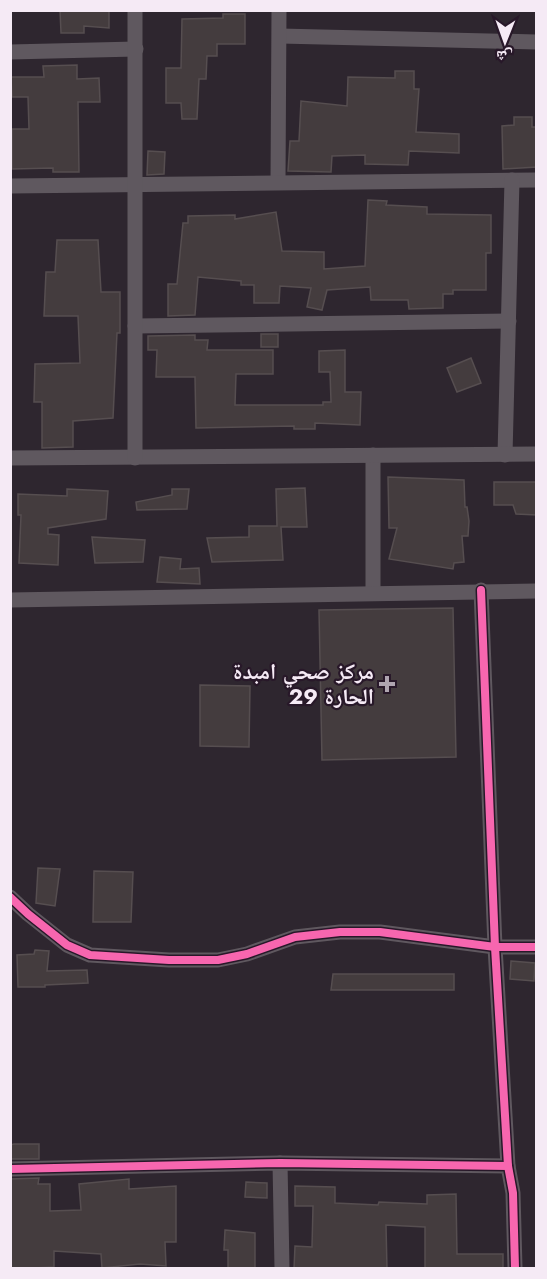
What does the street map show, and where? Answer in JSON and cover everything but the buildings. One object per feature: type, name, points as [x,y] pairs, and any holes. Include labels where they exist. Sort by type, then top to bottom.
[{"type":"street","points":[[135,10],[137,185],[135,458]]},
{"type":"street","points":[[278,181],[279,10]]},
{"type":"street","points":[[280,36],[537,42]]},
{"type":"street","points":[[10,40],[11,52],[136,49]]},
{"type":"street","points":[[505,455],[512,180]]},
{"type":"street","points":[[10,186],[278,181],[537,180]]},
{"type":"street","points":[[135,326],[508,321]]},
{"type":"street","points":[[10,458],[537,454]]},
{"type":"street","points":[[373,455],[373,592]]},
{"type":"street","points":[[481,590],[495,947],[508,1166],[513,1193],[515,1269]]},
{"type":"street","points":[[10,600],[481,590],[537,591]]},
{"type":"street","points":[[10,897],[67,945],[90,955],[169,960],[218,960],[247,954],[295,937],[340,932],[380,932],[495,947],[537,947]]},
{"type":"street","points":[[10,1169],[280,1162],[508,1166]]},
{"type":"street","points":[[280,1162],[282,1269]]},
{"type":"cycle path","points":[[481,590],[495,947],[508,1166]]},
{"type":"cycle path","points":[[10,897],[67,945],[90,955],[169,960],[218,960],[247,954],[295,937],[340,932],[380,932],[495,947],[536,947]]},
{"type":"cycle path","points":[[10,1169],[280,1163],[508,1166],[513,1193],[515,1268]]},
{"type":"place","name":"مركز صحي امبدة الحارة 29","points":[[387,684]]}]
